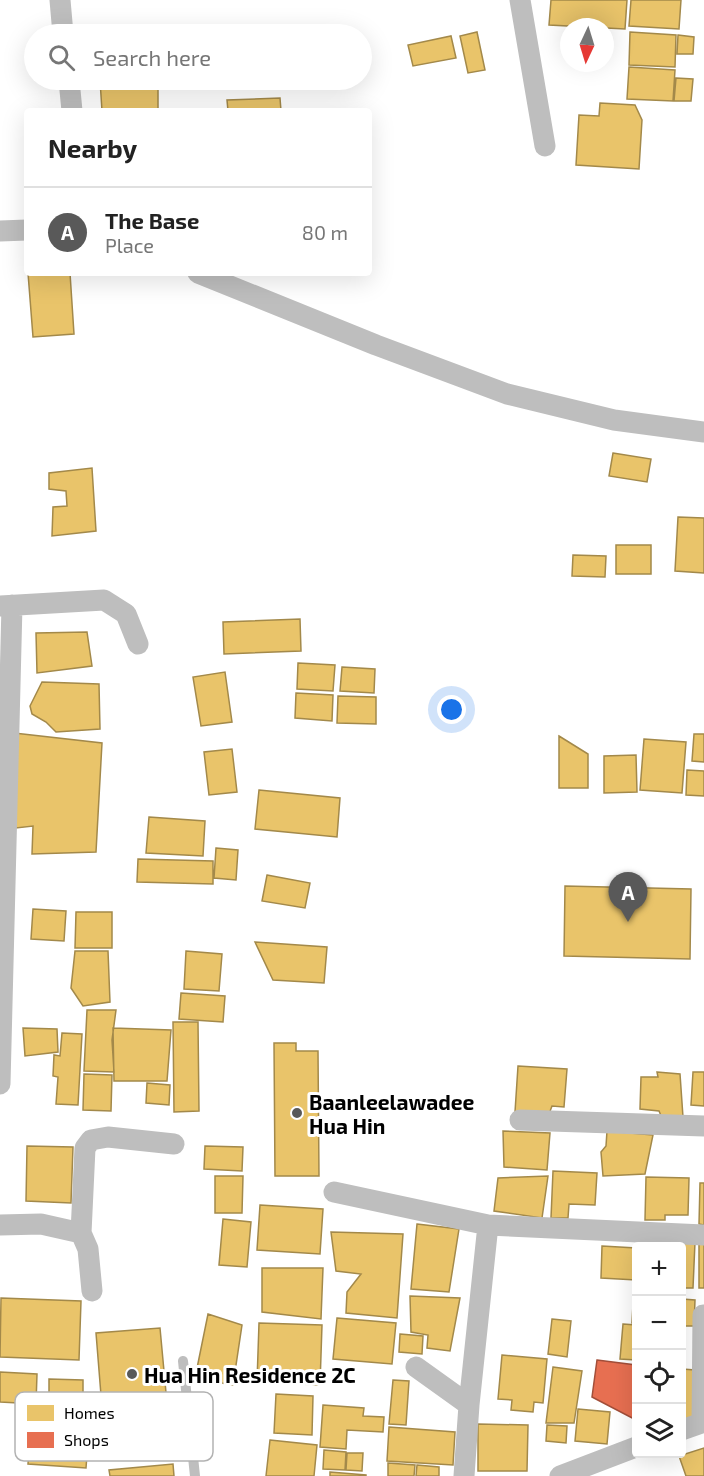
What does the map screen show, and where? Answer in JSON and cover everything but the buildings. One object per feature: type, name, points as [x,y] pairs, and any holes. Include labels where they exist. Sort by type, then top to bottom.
[{"type":"street","points":[[60,0],[62,24]]},
{"type":"street","points":[[520,0],[545,146]]},
{"type":"street","points":[[70,90],[72,108]]},
{"type":"street","points":[[0,231],[24,230]]},
{"type":"street","points":[[205,276],[376,345],[507,394],[614,420],[704,432]]},
{"type":"street","points":[[0,1084],[6,605],[104,600],[126,614],[138,644]]},
{"type":"street","points":[[520,1120],[704,1126]]},
{"type":"street","points":[[92,1291],[88,1249],[81,1233],[85,1148],[91,1140],[108,1137],[174,1144]]},
{"type":"street","points":[[334,1192],[488,1225],[704,1236]]},
{"type":"street","points":[[0,1225],[40,1224],[81,1233]]},
{"type":"street","points":[[464,1476],[488,1225]]},
{"type":"street","points":[[686,1428],[703,1422],[703,1315]]},
{"type":"street","points":[[416,1366],[469,1405]]},
{"type":"street","points":[[560,1476],[632,1449]]},
{"type":"lane","points":[[183,1361],[186,1392]]},
{"type":"lane","points":[[193,1461],[195,1476]]},
{"type":"place","name":"The Base","points":[[628,922]]},
{"type":"place","name":"Baanleelawadee Hua Hin","points":[[297,1113]]},
{"type":"place","name":"Hua Hin Residence 2C","points":[[132,1374]]}]
